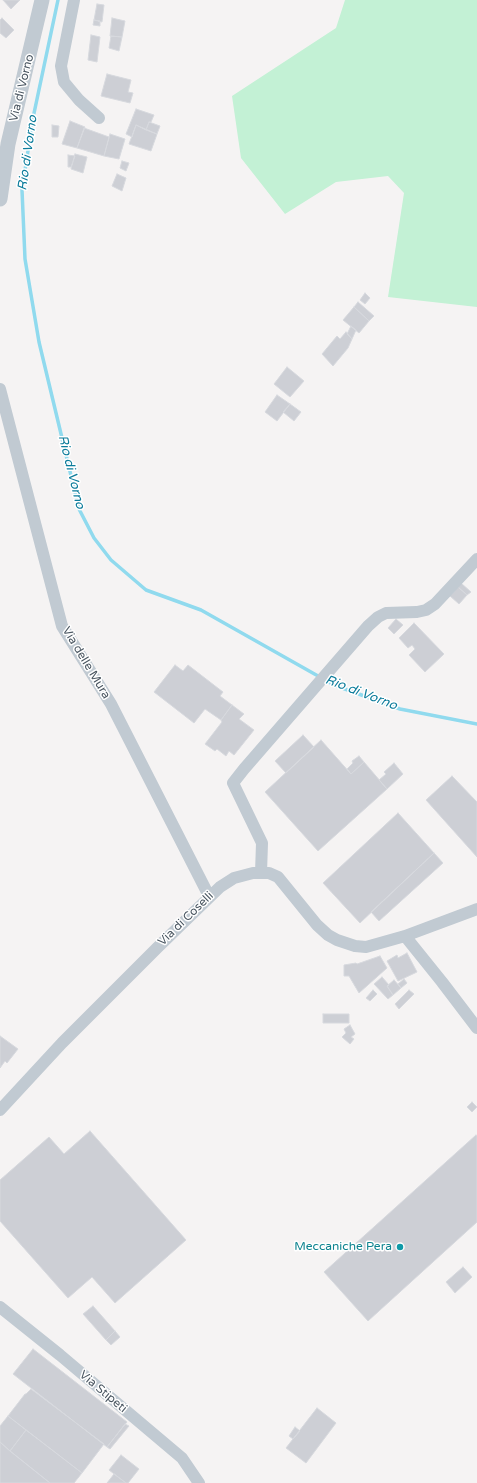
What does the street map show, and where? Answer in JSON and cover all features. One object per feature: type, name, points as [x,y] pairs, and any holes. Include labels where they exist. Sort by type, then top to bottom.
[{"type":"street","name":"Via di Vorno","points":[[0,199],[8,144],[42,0]]},
{"type":"street","points":[[74,0],[61,66],[64,82],[79,100],[99,118]]},
{"type":"street","name":"Via delle Mura","points":[[0,389],[62,626],[111,704],[209,896]]},
{"type":"street","points":[[261,873],[262,843],[233,783],[368,626],[378,617],[386,613],[416,612],[426,610],[435,604],[477,559]]},
{"type":"street","name":"Via di Coselli","points":[[0,1110],[62,1043],[209,896],[234,878],[253,873],[269,873],[278,877],[317,925],[328,935],[337,940],[355,946],[366,947],[405,936],[477,909]]},
{"type":"street","points":[[405,936],[477,1028]]},
{"type":"street","name":"Via Stipeti","points":[[0,1307],[60,1355],[182,1458],[199,1483]]},
{"type":"green space","points":[[345,0],[477,0],[477,307],[388,297],[404,193],[388,176],[336,182],[285,214],[241,158],[232,96],[336,28]]},
{"type":"building","points":[[3,0],[20,0],[11,9]]},
{"type":"building","points":[[97,4],[104,5],[102,22],[94,20]]},
{"type":"building","points":[[2,18],[14,30],[6,38],[0,33],[0,20]]},
{"type":"building","points":[[112,18],[125,21],[122,37],[110,36]]},
{"type":"building","points":[[94,20],[100,21],[100,26],[93,25]]},
{"type":"building","points":[[91,35],[100,37],[97,62],[88,60]]},
{"type":"building","points":[[111,36],[122,37],[119,51],[109,48]]},
{"type":"building","points":[[107,74],[131,80],[128,92],[133,93],[130,103],[101,96]]},
{"type":"building","points":[[136,109],[154,115],[146,130],[136,125],[132,137],[126,134]]},
{"type":"building","points":[[70,121],[85,127],[77,148],[62,144]]},
{"type":"building","points":[[149,122],[160,126],[157,134],[146,130]]},
{"type":"building","points":[[52,125],[59,126],[58,137],[52,137]]},
{"type":"building","points":[[136,125],[157,134],[151,151],[129,144]]},
{"type":"building","points":[[84,128],[109,137],[104,156],[77,148]]},
{"type":"building","points":[[110,134],[125,139],[119,159],[104,156]]},
{"type":"building","points":[[75,154],[87,157],[83,173],[71,169]]},
{"type":"building","points":[[68,155],[75,156],[71,167],[68,167]]},
{"type":"building","points":[[122,161],[129,163],[126,171],[120,168]]},
{"type":"building","points":[[117,174],[126,178],[122,191],[112,186]]},
{"type":"building","points":[[365,293],[370,298],[365,304],[360,300]]},
{"type":"building","points":[[358,302],[374,316],[369,321],[354,307]]},
{"type":"building","points":[[354,307],[369,321],[359,333],[343,320]]},
{"type":"building","points":[[351,326],[356,330],[352,339],[347,334]]},
{"type":"building","points":[[346,332],[352,339],[348,348],[333,366],[322,354],[337,336],[340,339]]},
{"type":"building","points":[[287,367],[304,381],[290,397],[274,384]]},
{"type":"building","points":[[277,395],[290,404],[277,421],[265,412]]},
{"type":"building","points":[[290,404],[301,412],[294,421],[283,412]]},
{"type":"building","points":[[461,583],[471,592],[467,595],[458,587]]},
{"type":"building","points":[[458,587],[467,595],[459,604],[450,596]]},
{"type":"building","points":[[396,619],[403,625],[394,634],[388,628]]},
{"type":"building","points":[[414,623],[444,654],[425,672],[409,655],[415,649],[412,645],[408,648],[399,638]]},
{"type":"building","points":[[175,665],[183,671],[188,665],[223,692],[220,696],[232,705],[221,720],[205,709],[194,723],[154,692]]},
{"type":"building","points":[[232,705],[244,714],[239,719],[254,730],[234,755],[229,751],[226,756],[217,749],[215,751],[205,744],[222,722],[221,720]]},
{"type":"building","points":[[303,735],[314,747],[286,773],[275,761]]},
{"type":"building","points":[[321,740],[351,774],[364,762],[387,789],[318,851],[265,792]]},
{"type":"building","points":[[359,756],[364,762],[351,774],[347,769],[353,763],[352,761]]},
{"type":"building","points":[[394,763],[403,774],[387,789],[379,780],[386,774],[384,772]]},
{"type":"building","points":[[452,776],[477,802],[477,857],[426,800]]},
{"type":"building","points":[[398,813],[434,853],[360,923],[323,883]]},
{"type":"building","points":[[434,853],[443,863],[379,921],[371,912]]},
{"type":"building","points":[[407,953],[417,972],[398,981],[387,961],[397,955],[398,958]]},
{"type":"building","points":[[380,956],[387,968],[359,993],[349,976],[344,976],[344,965],[357,964]]},
{"type":"building","points":[[382,977],[389,985],[387,986],[393,995],[388,999],[374,984]]},
{"type":"building","points":[[404,979],[407,983],[401,988],[398,984]]},
{"type":"building","points":[[394,980],[401,988],[393,995],[387,986]]},
{"type":"building","points":[[373,990],[377,994],[370,1001],[366,998]]},
{"type":"building","points":[[409,990],[414,994],[399,1009],[395,1004]]},
{"type":"building","points":[[323,1014],[349,1014],[349,1023],[323,1023]]},
{"type":"building","points":[[350,1025],[355,1034],[351,1037],[354,1039],[350,1044],[342,1037],[346,1033],[344,1029]]},
{"type":"building","points":[[0,1036],[18,1049],[7,1063],[5,1061],[0,1068]]},
{"type":"building","points":[[472,1102],[477,1107],[472,1112],[467,1107]]},
{"type":"building","points":[[90,1131],[186,1240],[115,1303],[92,1277],[68,1298],[0,1221],[0,1180],[49,1137],[64,1154]]},
{"type":"building","name":"Meccaniche Pera","points":[[476,1135],[477,1222],[368,1321],[324,1272]]},
{"type":"building","points":[[463,1267],[472,1277],[455,1293],[446,1282]]},
{"type":"building","points":[[93,1306],[115,1331],[106,1340],[83,1314]]},
{"type":"building","points":[[115,1331],[120,1337],[111,1345],[106,1340]]},
{"type":"building","points":[[33,1349],[127,1422],[107,1447],[13,1374]]},
{"type":"building","points":[[31,1389],[104,1444],[82,1473],[8,1416],[25,1394]]},
{"type":"building","points":[[317,1408],[336,1423],[306,1463],[286,1448]]},
{"type":"building","points":[[8,1416],[26,1430],[10,1451],[0,1442],[0,1426]]},
{"type":"building","points":[[125,1424],[129,1426],[110,1449],[107,1447]]},
{"type":"building","points":[[295,1427],[300,1431],[293,1439],[289,1436]]},
{"type":"building","points":[[26,1430],[82,1473],[74,1483],[50,1483],[10,1451]]},
{"type":"building","points":[[0,1442],[10,1451],[50,1483],[0,1483]]},
{"type":"building","points":[[121,1455],[139,1469],[128,1483],[109,1470]]},
{"type":"building","points":[[114,1474],[126,1483],[107,1483]]},
{"type":"waterway","name":"Rio di Vorno","points":[[58,0],[33,118],[22,190],[25,259],[39,342],[79,509],[94,538],[111,560],[146,590],[201,610],[334,685],[400,709],[477,724]]},
{"type":"place","name":"Meccaniche Pera","points":[[400,1247]]}]
